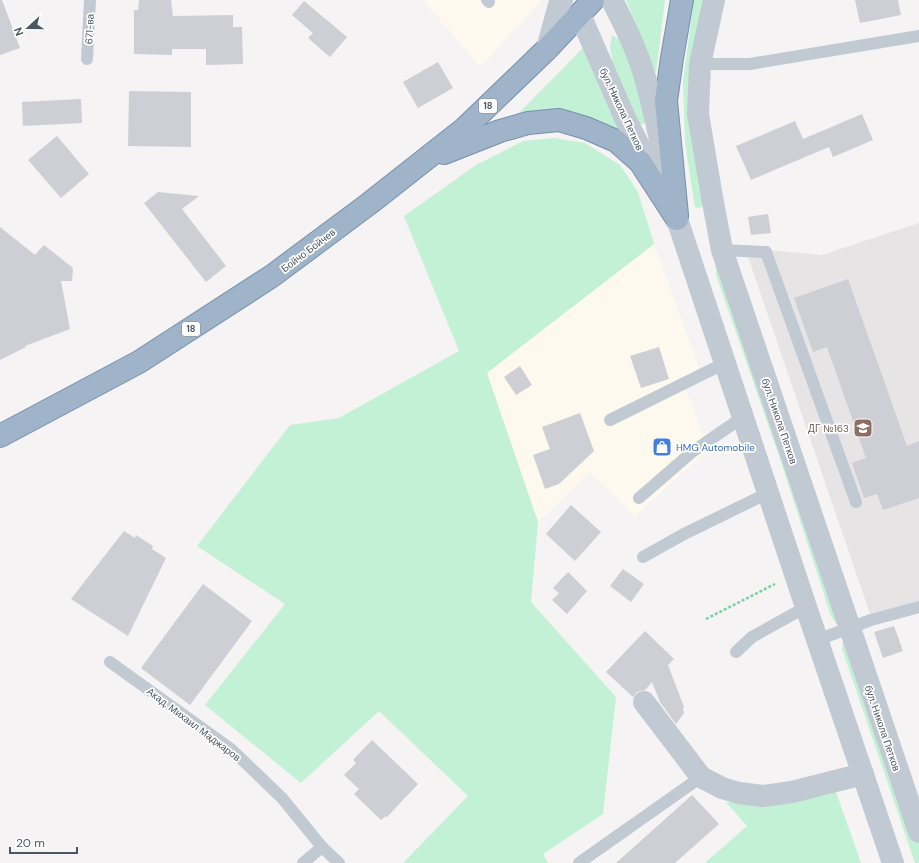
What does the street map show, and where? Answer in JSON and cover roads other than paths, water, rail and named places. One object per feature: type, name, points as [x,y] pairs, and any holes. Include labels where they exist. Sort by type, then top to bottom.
[{"type":"highway","points":[[677,219],[666,101],[682,0]]},
{"type":"highway","name":"Бойчо Бойчев","points":[[0,436],[139,362],[265,281],[370,203],[464,129],[547,49],[586,7]]},
{"type":"highway","points":[[426,160],[500,131],[528,123],[560,120],[586,128],[616,141],[640,162],[677,219]]},
{"type":"street","points":[[547,49],[559,4],[562,0]]},
{"type":"street","name":"бул. Никола Петков","points":[[612,0],[633,45],[647,84],[677,219],[893,863]]},
{"type":"street","name":"бул. Никола Петков","points":[[714,0],[700,64],[698,114],[722,250],[919,832]]},
{"type":"street","name":"бул. Никола Петков","points":[[586,7],[626,120],[677,219]]},
{"type":"street","points":[[644,702],[701,777],[722,788],[739,793],[763,796],[792,792],[863,774]]},
{"type":"lane","name":"671-ва","points":[[87,59],[90,0]]},
{"type":"lane","points":[[700,64],[750,64],[919,36]]},
{"type":"lane","points":[[722,250],[766,252],[856,502]]},
{"type":"lane","points":[[610,420],[725,363]]},
{"type":"lane","points":[[639,498],[692,452],[743,418]]},
{"type":"lane","points":[[643,557],[684,534],[768,493]]},
{"type":"lane","points":[[736,652],[752,637],[806,607]]},
{"type":"lane","points":[[817,640],[871,620],[919,607]]},
{"type":"lane","name":"Акад. Михаил Маджаров","points":[[110,662],[231,749],[282,798],[322,847],[339,863]]},
{"type":"lane","points":[[579,863],[701,777]]},
{"type":"lane","points":[[303,863],[322,847]]},
{"type":"place","name":"ДГ №163","points":[[863,428]]},
{"type":"place","name":"HMG Automobile","points":[[662,447]]}]
